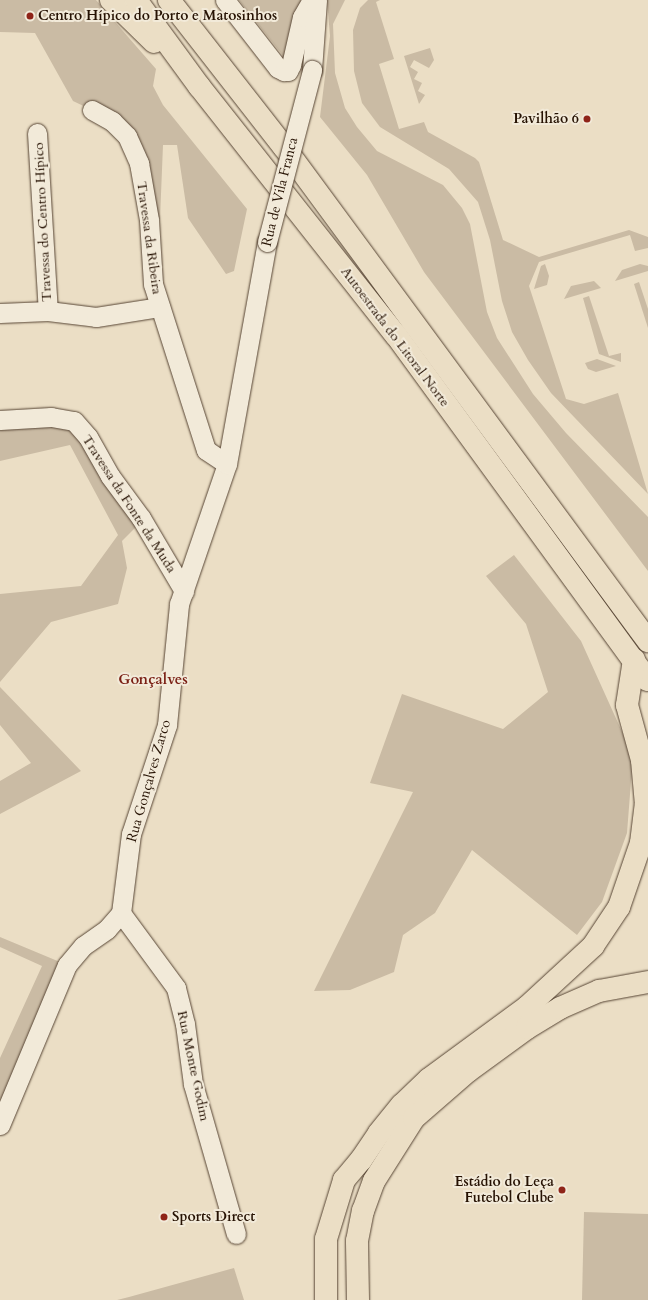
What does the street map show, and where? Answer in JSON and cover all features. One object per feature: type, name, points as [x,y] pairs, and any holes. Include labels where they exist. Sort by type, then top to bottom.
[{"type":"highway","points":[[111,0],[199,86]]},
{"type":"highway","name":"Autoestrada do Litoral Norte","points":[[136,0],[199,86],[396,335],[648,680]]},
{"type":"highway","name":"Autoestrada do Litoral Norte","points":[[169,0],[284,147],[648,641]]},
{"type":"highway","points":[[326,1300],[326,1239],[344,1180],[361,1160],[379,1133],[402,1105],[429,1079],[527,1007],[593,946],[619,907],[641,843],[646,805],[642,760],[627,706],[634,660]]},
{"type":"highway","points":[[358,1300],[357,1241],[363,1211],[374,1181],[414,1118],[468,1071],[527,1028],[560,1008],[600,991],[648,982]]},
{"type":"highway","points":[[344,1300],[341,1258],[342,1239],[359,1179],[361,1160]]},
{"type":"street","points":[[225,0],[278,68],[284,71],[288,71],[291,65],[302,17],[312,0]]},
{"type":"street","name":"Rua de Vila Franca","points":[[241,385],[267,242],[312,70],[317,0]]},
{"type":"street","name":"Travessa da Ribeira","points":[[92,110],[112,121],[127,136],[138,163],[149,220],[153,284],[206,450],[227,464]]},
{"type":"street","name":"Travessa do Centro Hípico","points":[[37,133],[48,311]]},
{"type":"street","points":[[0,312],[48,311],[96,317],[160,307]]},
{"type":"street","name":"Rua Gonçalves Zarco","points":[[121,913],[131,834],[167,725],[179,604],[227,464],[241,385]]},
{"type":"street","name":"Travessa da Fonte da Muda","points":[[0,420],[51,417],[74,421],[88,437],[110,476],[141,518],[184,591]]},
{"type":"street","points":[[0,1125],[67,964],[83,946],[107,929],[121,913]]},
{"type":"street","name":"Rua Monte Godim","points":[[121,913],[176,988],[185,1024],[193,1084],[236,1234]]},
{"type":"shaded area","points":[[0,0],[96,0],[156,69],[153,86],[163,105],[247,209],[234,271],[226,274],[188,218],[177,145],[163,145],[160,219],[149,220],[139,163],[92,110],[73,101],[35,33],[0,32]]},
{"type":"shaded area","points":[[239,0],[305,0],[296,72]]},
{"type":"shaded area","points":[[327,0],[345,0],[333,24],[335,73],[345,108],[357,127],[377,151],[443,185],[462,208],[470,224],[487,312],[497,338],[533,394],[566,433],[648,517],[648,571],[424,272],[367,175],[320,117],[330,36]]},
{"type":"shaded area","points":[[368,0],[380,0],[376,2],[394,59],[379,64],[399,129],[424,122],[428,132],[475,158],[479,162],[503,240],[539,257],[629,230],[648,237],[648,248],[635,251],[630,235],[539,262],[529,286],[566,399],[584,404],[618,393],[648,494],[551,393],[528,360],[512,332],[502,301],[490,240],[478,202],[449,169],[380,127],[362,103],[354,71],[353,30],[360,8]]},
{"type":"shaded area","points":[[430,48],[434,60],[429,68],[414,60],[410,67],[418,72],[414,79],[422,83],[418,91],[425,95],[419,104],[404,56]]},
{"type":"shaded area","points":[[545,264],[549,276],[547,285],[534,289],[541,266]]},
{"type":"shaded area","points":[[640,264],[648,266],[648,271],[615,281],[622,270]]},
{"type":"shaded area","points":[[594,281],[601,288],[564,299],[571,286]]},
{"type":"shaded area","points":[[639,282],[648,309],[648,328],[634,284]]},
{"type":"shaded area","points":[[589,296],[609,356],[621,353],[621,362],[599,354],[583,298]]},
{"type":"shaded area","points":[[597,359],[616,366],[596,372],[588,369],[585,363]]},
{"type":"shaded area","points":[[57,423],[77,434],[138,525],[122,541],[127,568],[118,604],[51,622],[0,682],[0,594],[81,586],[118,535],[70,445],[0,461],[0,427]]},
{"type":"shaded area","points":[[514,555],[581,641],[633,756],[627,833],[602,902],[577,935],[472,850],[435,913],[403,935],[394,972],[350,990],[314,991],[413,792],[370,783],[402,694],[503,729],[548,692],[526,624],[486,576]]},
{"type":"shaded area","points":[[0,687],[81,771],[0,814],[0,781],[31,763],[0,725]]},
{"type":"shaded area","points":[[0,937],[60,962],[0,1107],[0,1058],[42,966],[0,947]]},
{"type":"shaded area","points":[[584,1212],[648,1214],[648,1300],[582,1300]]},
{"type":"shaded area","points":[[234,1268],[244,1300],[117,1300],[129,1297]]},
{"type":"place","name":"Centro Hípico do Porto e Matosinhos","points":[[30,16]]},
{"type":"place","name":"Pavilhão 6","points":[[587,119]]},
{"type":"place","name":"Estádio do Leça Futebol Clube","points":[[562,1190]]},
{"type":"place","name":"Sports Direct","points":[[164,1217]]},
{"type":"district","name":"Gonçalves","points":[[153,680]]}]
